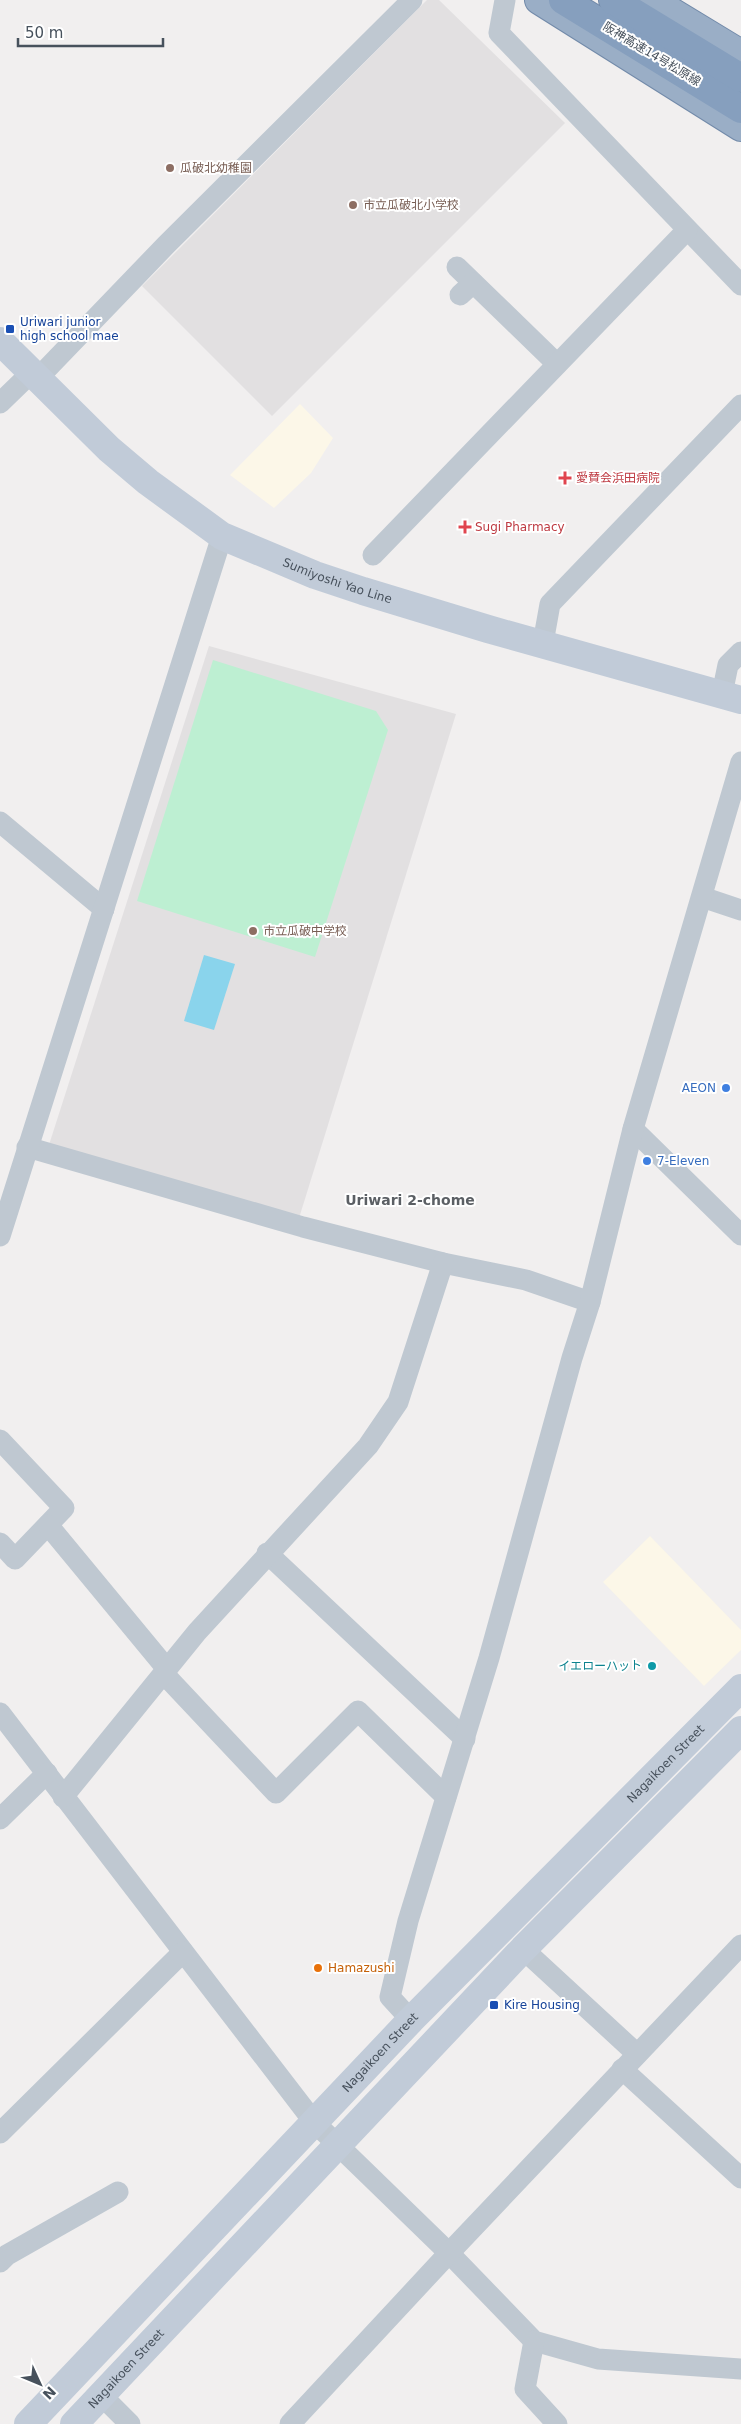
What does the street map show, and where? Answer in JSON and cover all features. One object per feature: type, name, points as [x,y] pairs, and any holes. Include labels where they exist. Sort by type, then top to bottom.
[{"type":"highway","points":[[539,0],[741,127]]},
{"type":"highway","name":"阪神高速14号松原線","points":[[563,0],[741,109]]},
{"type":"highway","name":"阪神高速14号松原線","points":[[613,0],[741,78]]},
{"type":"highway","points":[[652,0],[741,54]]},
{"type":"main road","name":"Sumiyoshi Yao Line","points":[[0,341],[109,449],[148,482],[222,536],[315,575],[488,629],[731,697]]},
{"type":"main road","name":"Nagaikoen Street","points":[[28,2424],[411,2020],[741,1688]]},
{"type":"main road","name":"Nagaikoen Street","points":[[74,2424],[523,1948],[741,1730]]},
{"type":"street","points":[[0,403],[35,375],[412,0]]},
{"type":"street","points":[[505,0],[498,33],[741,285]]},
{"type":"street","points":[[373,555],[687,230]]},
{"type":"street","points":[[458,267],[467,289],[557,364]]},
{"type":"street","points":[[543,643],[550,604],[741,406]]},
{"type":"street","points":[[0,1236],[222,536]]},
{"type":"street","points":[[731,697],[728,665],[741,652]]},
{"type":"street","points":[[411,2020],[390,1997],[408,1921],[489,1658],[572,1358],[590,1302],[634,1129],[741,762]]},
{"type":"street","points":[[0,822],[104,909]]},
{"type":"street","points":[[702,897],[741,910]]},
{"type":"street","points":[[634,1129],[741,1235]]},
{"type":"street","points":[[27,1147],[303,1227],[443,1263],[526,1280],[590,1302]]},
{"type":"street","points":[[63,1797],[165,1672],[267,1553],[368,1446],[398,1402],[443,1263]]},
{"type":"street","points":[[0,1440],[64,1508],[15,1559],[0,1543]]},
{"type":"street","points":[[48,1525],[165,1672],[276,1792],[358,1711],[446,1797]]},
{"type":"street","points":[[267,1553],[464,1739]]},
{"type":"street","points":[[0,1713],[48,1773],[63,1797],[314,2122],[448,2253],[534,2341],[598,2358],[741,2369]]},
{"type":"street","points":[[0,1819],[48,1773]]},
{"type":"street","points":[[290,2424],[448,2253],[741,1945]]},
{"type":"street","points":[[523,1948],[741,2178]]},
{"type":"street","points":[[0,2133],[183,1952]]},
{"type":"street","points":[[2,2254],[118,2192]]},
{"type":"street","points":[[534,2341],[525,2389],[557,2424]]},
{"type":"street","points":[[101,2395],[130,2424]]},
{"type":"shaded area","name":"市立瓜破北小学校","points":[[427,0],[439,0],[565,123],[272,416],[142,286]]},
{"type":"shaded area","points":[[300,404],[333,438],[311,473],[274,508],[230,475]]},
{"type":"shaded area","name":"市立瓜破中学校","points":[[209,646],[456,714],[299,1218],[48,1148]]},
{"type":"shaded area","points":[[650,1536],[741,1630],[741,1650],[704,1686],[603,1582]]},
{"type":"green space","points":[[213,660],[376,711],[388,730],[315,957],[137,901]]},
{"type":"water","points":[[204,955],[235,964],[214,1030],[184,1021]]},
{"type":"place","name":"瓜破北幼稚園","points":[[170,168]]},
{"type":"place","name":"市立瓜破北小学校","points":[[353,205]]},
{"type":"place","name":"Uriwari junior high school mae","points":[[10,329]]},
{"type":"place","name":"愛賛会浜田病院","points":[[565,478]]},
{"type":"place","name":"Sugi Pharmacy","points":[[465,527]]},
{"type":"place","name":"市立瓜破中学校","points":[[253,931]]},
{"type":"place","name":"AEON","points":[[726,1088]]},
{"type":"place","name":"7-Eleven","points":[[647,1161]]},
{"type":"place","name":"イエローハット","points":[[652,1666]]},
{"type":"place","name":"Hamazushi","points":[[318,1968]]},
{"type":"place","name":"Kire Housing","points":[[494,2005]]},
{"type":"district","name":"Uriwari 2-chome","points":[[410,1200]]}]
